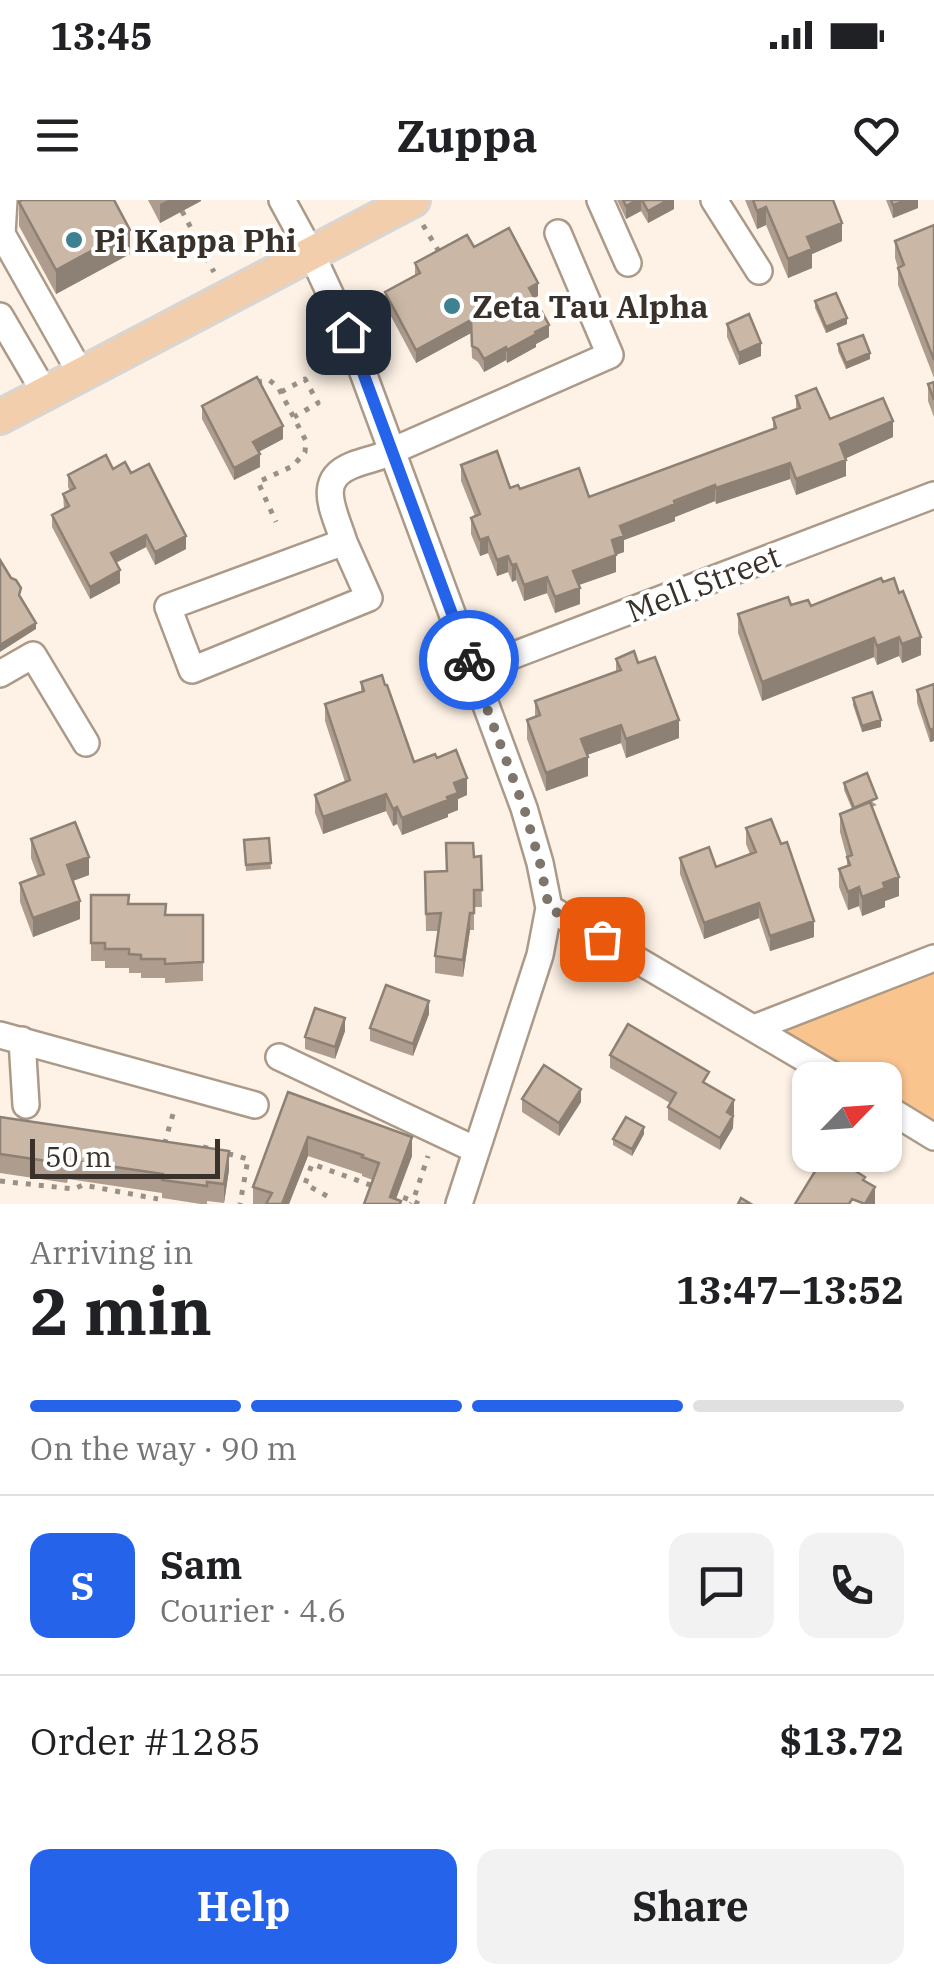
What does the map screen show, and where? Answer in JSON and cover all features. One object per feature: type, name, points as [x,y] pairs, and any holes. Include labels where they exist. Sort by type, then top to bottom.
[{"type":"main road","points":[[0,418],[312,255],[417,211]]},
{"type":"street","points":[[4,200],[2,234],[81,374]]},
{"type":"street","points":[[282,200],[348,332],[524,808],[549,908],[540,955],[459,1204]]},
{"type":"street","points":[[600,200],[628,263]]},
{"type":"street","points":[[714,200],[759,271]]},
{"type":"street","points":[[344,542],[168,607],[192,670],[369,598],[344,542],[329,488],[333,477],[357,463],[378,459],[610,355],[558,233]]},
{"type":"street","points":[[0,316],[45,393]]},
{"type":"street","name":"Mell Street","points":[[472,671],[934,495]]},
{"type":"street","points":[[0,674],[33,656],[86,743]]},
{"type":"street","points":[[549,908],[811,1062]]},
{"type":"street","points":[[754,1028],[934,958]]},
{"type":"street","points":[[26,1106],[11,1038],[254,1106]]},
{"type":"street","points":[[279,1057],[476,1150]]},
{"type":"street","points":[[902,1117],[934,1137]]},
{"type":"path","points":[[182,211],[215,275]]},
{"type":"path","points":[[417,211],[444,260]]},
{"type":"path","points":[[281,392],[305,379],[318,403],[294,417]]},
{"type":"path","points":[[252,384],[270,380],[281,392],[306,441],[305,452],[293,466],[258,482],[276,522]]},
{"type":"path","points":[[181,1085],[164,1142],[182,1144]]},
{"type":"path","points":[[200,1147],[248,1160],[240,1204]]},
{"type":"path","points":[[327,1196],[305,1184],[312,1164],[414,1203],[430,1157],[413,1149]]},
{"type":"path","points":[[0,1181],[74,1188],[83,1185],[158,1199]]},
{"type":"path","points":[[114,1204],[115,1192]]},
{"type":"shaded area","points":[[934,972],[934,1122],[902,1102],[902,1062],[836,1062],[784,1030]]},
{"type":"building","name":"Pi Kappa Phi","points":[[114,200],[130,230],[56,270],[19,202]]},
{"type":"building","points":[[642,200],[668,200],[648,211]]},
{"type":"building","points":[[753,200],[833,200],[842,223],[807,237],[812,249],[788,259],[766,207],[757,211]]},
{"type":"building","points":[[934,225],[934,360],[898,268],[904,265],[895,241]]},
{"type":"building","name":"Zeta Tau Alpha","points":[[509,228],[538,283],[529,288],[549,325],[484,359],[472,346],[471,320],[416,350],[385,292],[420,273],[415,263],[467,235],[474,247]]},
{"type":"building","points":[[836,293],[847,318],[826,327],[815,301]]},
{"type":"building","points":[[749,314],[761,343],[739,353],[727,324]]},
{"type":"building","points":[[863,335],[870,353],[846,363],[838,344]]},
{"type":"building","points":[[257,377],[283,426],[253,442],[260,454],[234,468],[202,406]]},
{"type":"building","points":[[816,388],[830,419],[883,398],[893,421],[840,444],[846,460],[796,479],[790,463],[716,488],[715,485],[620,526],[624,536],[612,540],[616,555],[573,571],[580,588],[555,597],[547,577],[524,585],[516,564],[512,565],[508,556],[497,560],[488,537],[480,540],[471,518],[480,514],[461,465],[497,451],[510,488],[518,485],[520,489],[579,468],[589,497],[776,428],[773,418],[800,408],[796,396]]},
{"type":"building","points":[[106,455],[113,469],[125,462],[131,473],[149,464],[186,536],[155,552],[146,535],[111,553],[120,570],[90,587],[52,515],[69,506],[63,494],[75,488],[68,475]]},
{"type":"building","points":[[0,560],[21,588],[19,595],[36,623],[0,645]]},
{"type":"building","points":[[881,578],[883,582],[894,578],[899,593],[903,591],[921,637],[902,644],[899,637],[877,646],[874,638],[762,682],[738,614],[788,597],[791,605],[808,600],[811,606]]},
{"type":"building","points":[[634,651],[638,663],[655,657],[679,720],[626,739],[621,725],[581,739],[588,757],[546,773],[527,720],[540,715],[535,701],[621,670],[616,659]]},
{"type":"building","points":[[382,675],[414,762],[456,750],[467,778],[454,783],[458,793],[447,797],[448,800],[402,818],[386,794],[323,817],[315,795],[350,780],[325,704],[364,691],[361,682]]},
{"type":"building","points":[[934,684],[934,728],[930,730],[917,690]]},
{"type":"building","points":[[872,692],[881,720],[862,726],[853,698]]},
{"type":"building","points":[[867,773],[877,798],[854,808],[844,783]]},
{"type":"building","points":[[870,802],[899,877],[883,883],[885,888],[862,897],[859,887],[848,892],[839,869],[850,865],[847,857],[852,855],[840,814]]},
{"type":"building","points":[[771,819],[781,844],[787,842],[814,921],[770,936],[759,903],[704,923],[680,858],[709,847],[716,867],[756,852],[746,828]]},
{"type":"building","points":[[75,822],[89,857],[67,865],[80,901],[33,918],[20,883],[44,874],[31,839]]},
{"type":"building","points":[[269,838],[271,863],[246,865],[244,840]]},
{"type":"building","points":[[446,843],[473,843],[474,857],[481,856],[482,890],[474,890],[474,913],[470,913],[463,960],[435,956],[441,913],[426,914],[425,872],[447,871]]},
{"type":"building","points":[[91,895],[129,895],[128,904],[166,904],[165,915],[203,915],[203,962],[165,964],[165,959],[141,959],[141,955],[129,954],[129,949],[105,949],[105,943],[91,943]]},
{"type":"building","points":[[386,985],[429,1001],[413,1044],[370,1028]]},
{"type":"building","points":[[315,1008],[345,1018],[335,1047],[305,1037]]},
{"type":"building","points":[[628,1024],[709,1072],[703,1082],[734,1100],[727,1112],[733,1116],[720,1138],[668,1107],[676,1093],[610,1055]]},
{"type":"building","points":[[544,1065],[581,1089],[559,1123],[522,1099]]},
{"type":"building","points":[[288,1092],[412,1137],[390,1197],[401,1201],[400,1204],[364,1204],[379,1163],[308,1137],[282,1204],[266,1204],[272,1193],[253,1187]]},
{"type":"building","points":[[0,1117],[229,1151],[224,1184],[207,1182],[207,1186],[162,1180],[163,1174],[0,1154]]},
{"type":"building","points":[[626,1117],[644,1127],[632,1149],[613,1139]]},
{"type":"building","points":[[815,1172],[857,1172],[875,1187],[865,1204],[852,1199],[849,1204],[795,1204]]},
{"type":"way so far","points":[[469,660],[524,808],[549,908],[602,939]]},
{"type":"place","name":"Pi Kappa Phi","points":[[74,240]]},
{"type":"place","name":"Zeta Tau Alpha","points":[[452,306]]},
{"type":"route","points":[[348,332],[469,660]]}]
